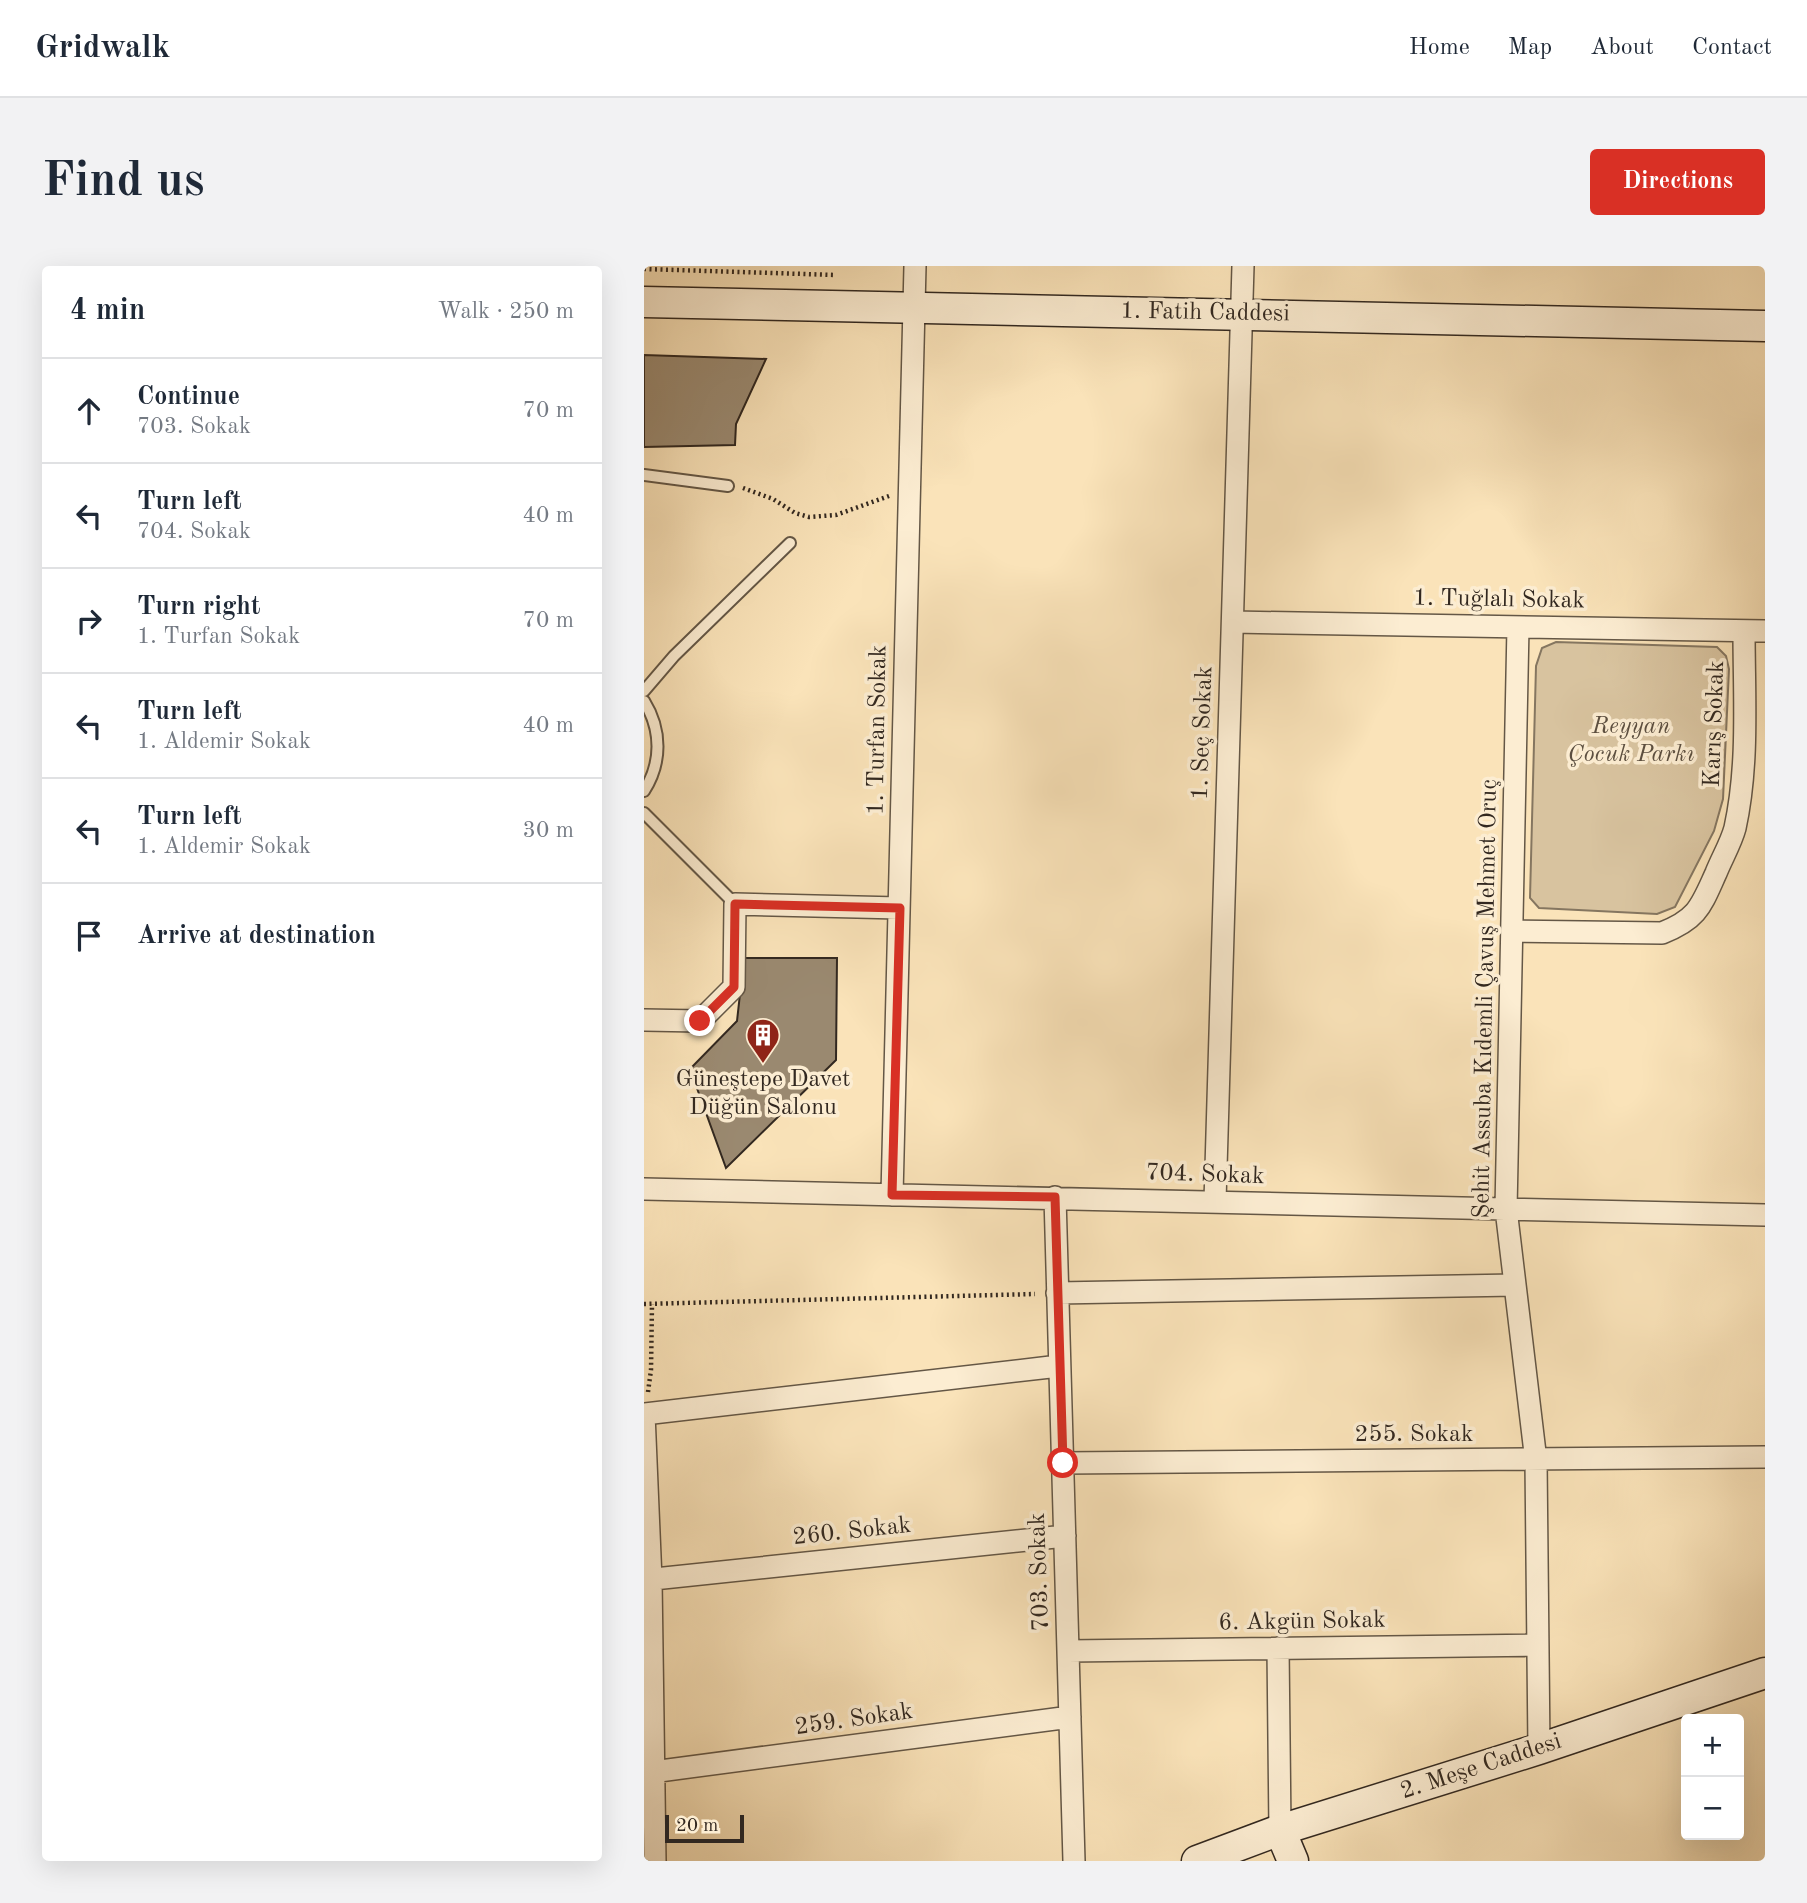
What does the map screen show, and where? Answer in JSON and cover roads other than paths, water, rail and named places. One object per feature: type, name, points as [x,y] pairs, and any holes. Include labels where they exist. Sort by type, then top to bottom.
[{"type":"street","name":"1. Turfan Sokak","points":[[892,1195],[915,266]]},
{"type":"street","name":"1. Seç Sokak","points":[[1215,1201],[1243,266]]},
{"type":"street","name":"1. Fatih Caddesi","points":[[644,302],[1765,326]]},
{"type":"street","name":"1. Tuğlalı Sokak","points":[[1233,622],[1754,631]]},
{"type":"street","name":"Şehit Assuba Kıdemli Çavuş Mehmet Oruç","points":[[1518,626],[1506,1209],[1536,1461],[1539,1749]]},
{"type":"street","name":"Karış Sokak","points":[[1512,931],[1661,933],[1683,925],[1700,907],[1734,831],[1741,791],[1754,631]]},
{"type":"street","points":[[644,1020],[700,1021],[734,987],[735,904],[900,908]]},
{"type":"street","name":"704. Sokak","points":[[644,1189],[1765,1214]]},
{"type":"street","name":"703. Sokak","points":[[1055,1197],[1074,1861]]},
{"type":"street","points":[[1057,1293],[1515,1285]]},
{"type":"street","points":[[655,1861],[649,1805],[644,1414],[1059,1366]]},
{"type":"street","name":"255. Sokak","points":[[1063,1463],[1765,1457]]},
{"type":"street","name":"260. Sokak","points":[[647,1580],[1065,1536]]},
{"type":"street","name":"6. Akgün Sokak","points":[[1068,1651],[1537,1645]]},
{"type":"street","points":[[1279,1648],[1280,1830],[1293,1861]]},
{"type":"street","name":"2. Meşe Caddesi","points":[[1196,1861],[1280,1830],[1539,1749],[1765,1673]]},
{"type":"street","name":"259. Sokak","points":[[649,1773],[1070,1717]]},
{"type":"lane","points":[[644,475],[729,486]]},
{"type":"lane","points":[[644,691],[674,656],[790,543]]},
{"type":"lane","points":[[644,701],[651,712],[657,732],[658,755],[653,774],[644,791]]},
{"type":"lane","points":[[644,813],[735,904]]},
{"type":"place","name":"Güneştepe Davet Düğün Salonu","points":[[763,1065]]},
{"type":"park label","name":"Reyyan Çocuk Parkı","points":[[1631,741]]}]
